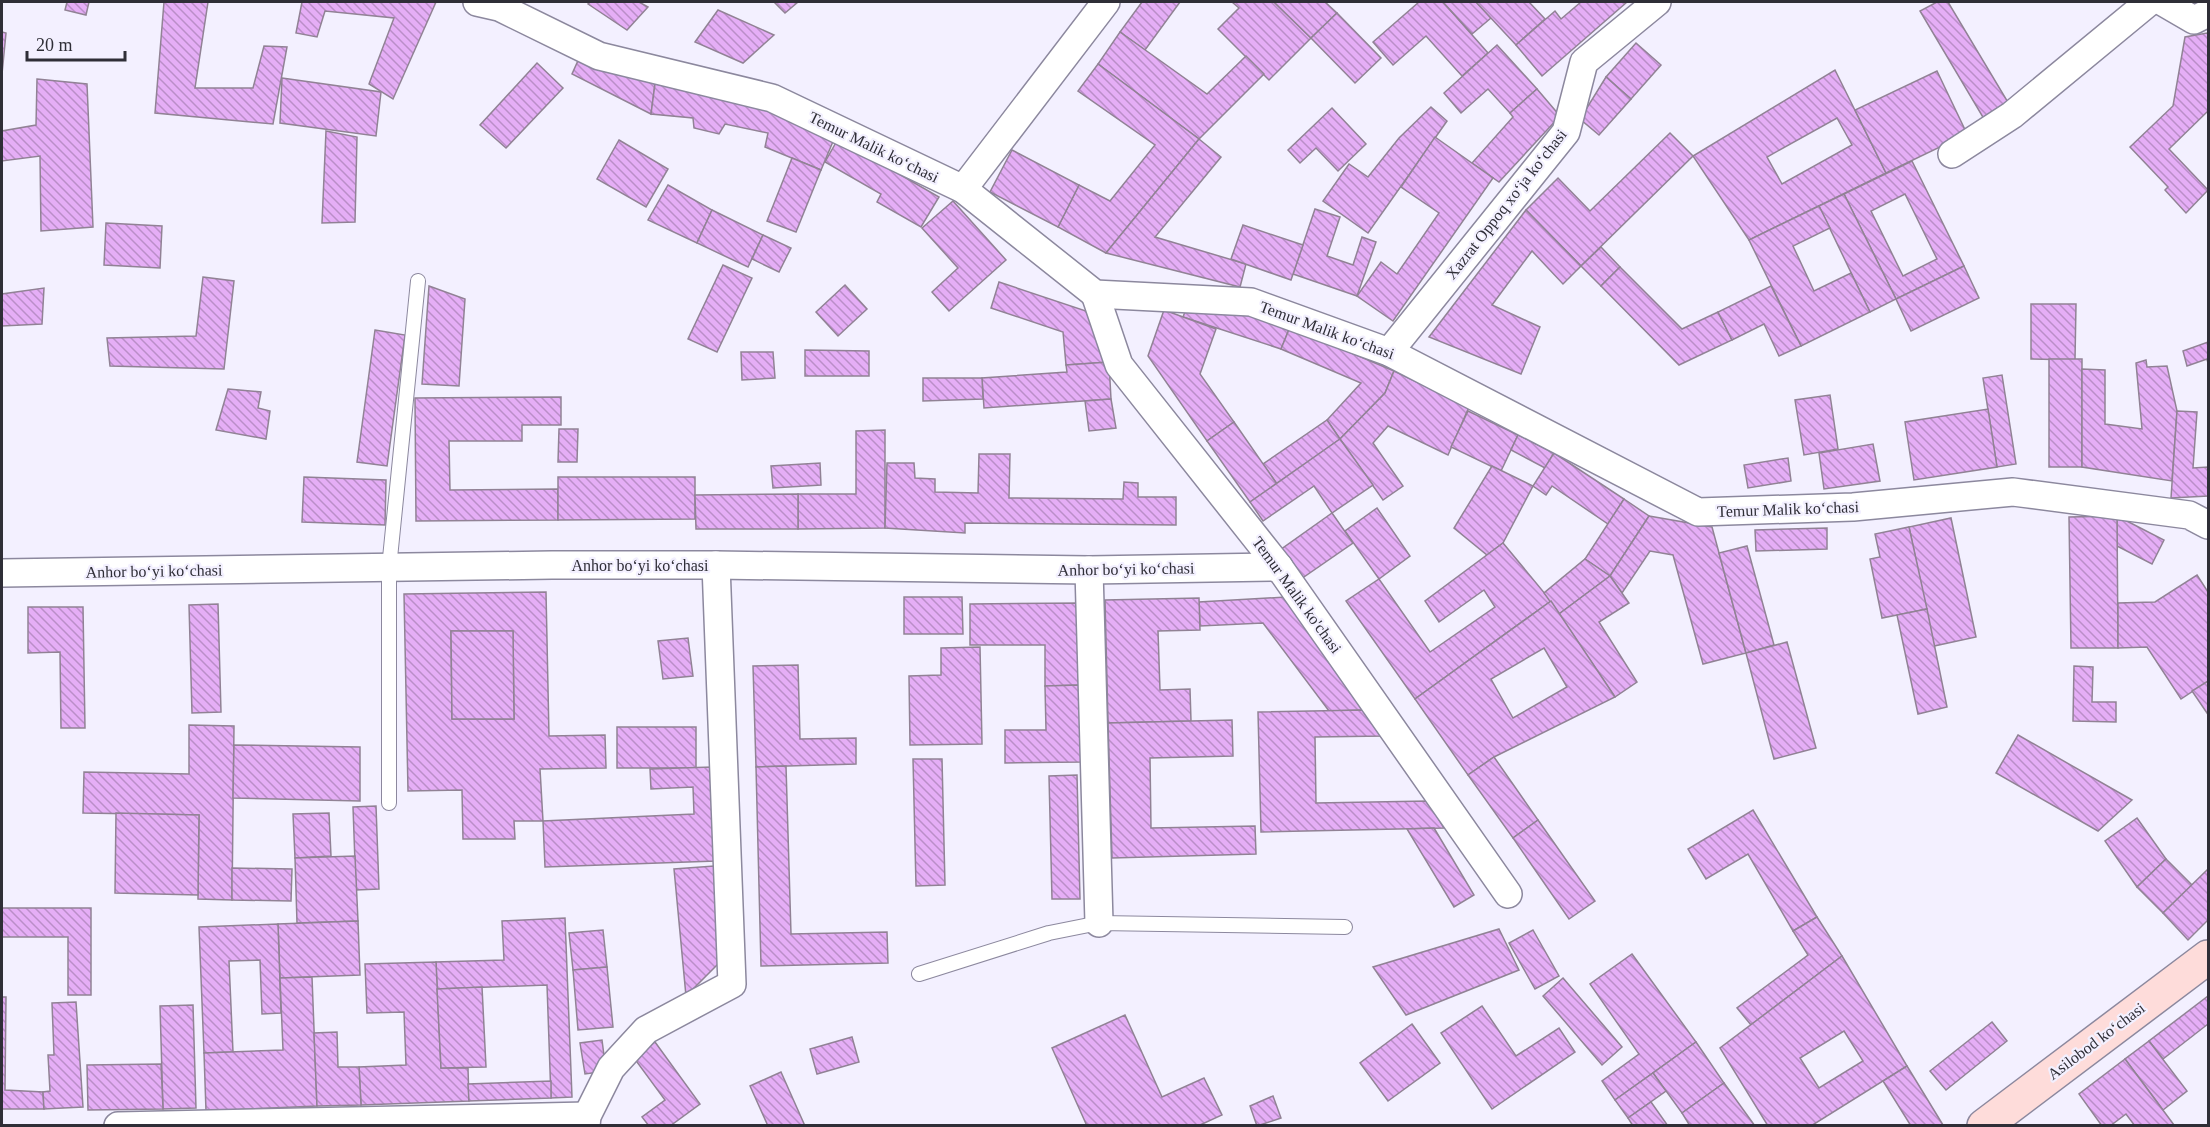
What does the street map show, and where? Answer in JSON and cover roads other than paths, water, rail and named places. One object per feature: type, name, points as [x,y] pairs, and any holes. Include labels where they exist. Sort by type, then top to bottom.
[{"type":"street","name":"Temur Malik koʻchasi","points":[[477,2],[499,7],[599,56],[772,98],[963,189],[1095,294],[1251,303],[1389,352],[1698,512],[1853,507],[2013,492],[2189,515],[2208,525]]},
{"type":"street","points":[[963,189],[1106,2]]},
{"type":"street","name":"Xazrat Oppoq xo‘ja ko‘chasi","points":[[1389,352],[1566,132],[1584,62],[1657,2]]},
{"type":"street","points":[[1952,154],[2012,115],[2149,2]]},
{"type":"street","points":[[2163,2],[2194,20],[2208,13]]},
{"type":"street","name":"Temur Malik ko'chasi","points":[[1095,294],[1119,365],[1279,567],[1508,894]]},
{"type":"street","name":"Anhor boʻyi koʻchasi","points":[[2,573],[552,565],[1089,570],[1279,567]]},
{"type":"street","points":[[118,1125],[586,1121],[611,1068],[646,1030],[732,984],[716,565]]},
{"type":"street","points":[[1089,570],[1099,923]]},
{"type":"street","name":"Asilobod koʻchasi","points":[[1984,1125],[2208,957]]},
{"type":"lane","points":[[389,803],[389,568],[418,281]]},
{"type":"lane","points":[[919,974],[1049,933],[1099,923],[1345,927]]}]
